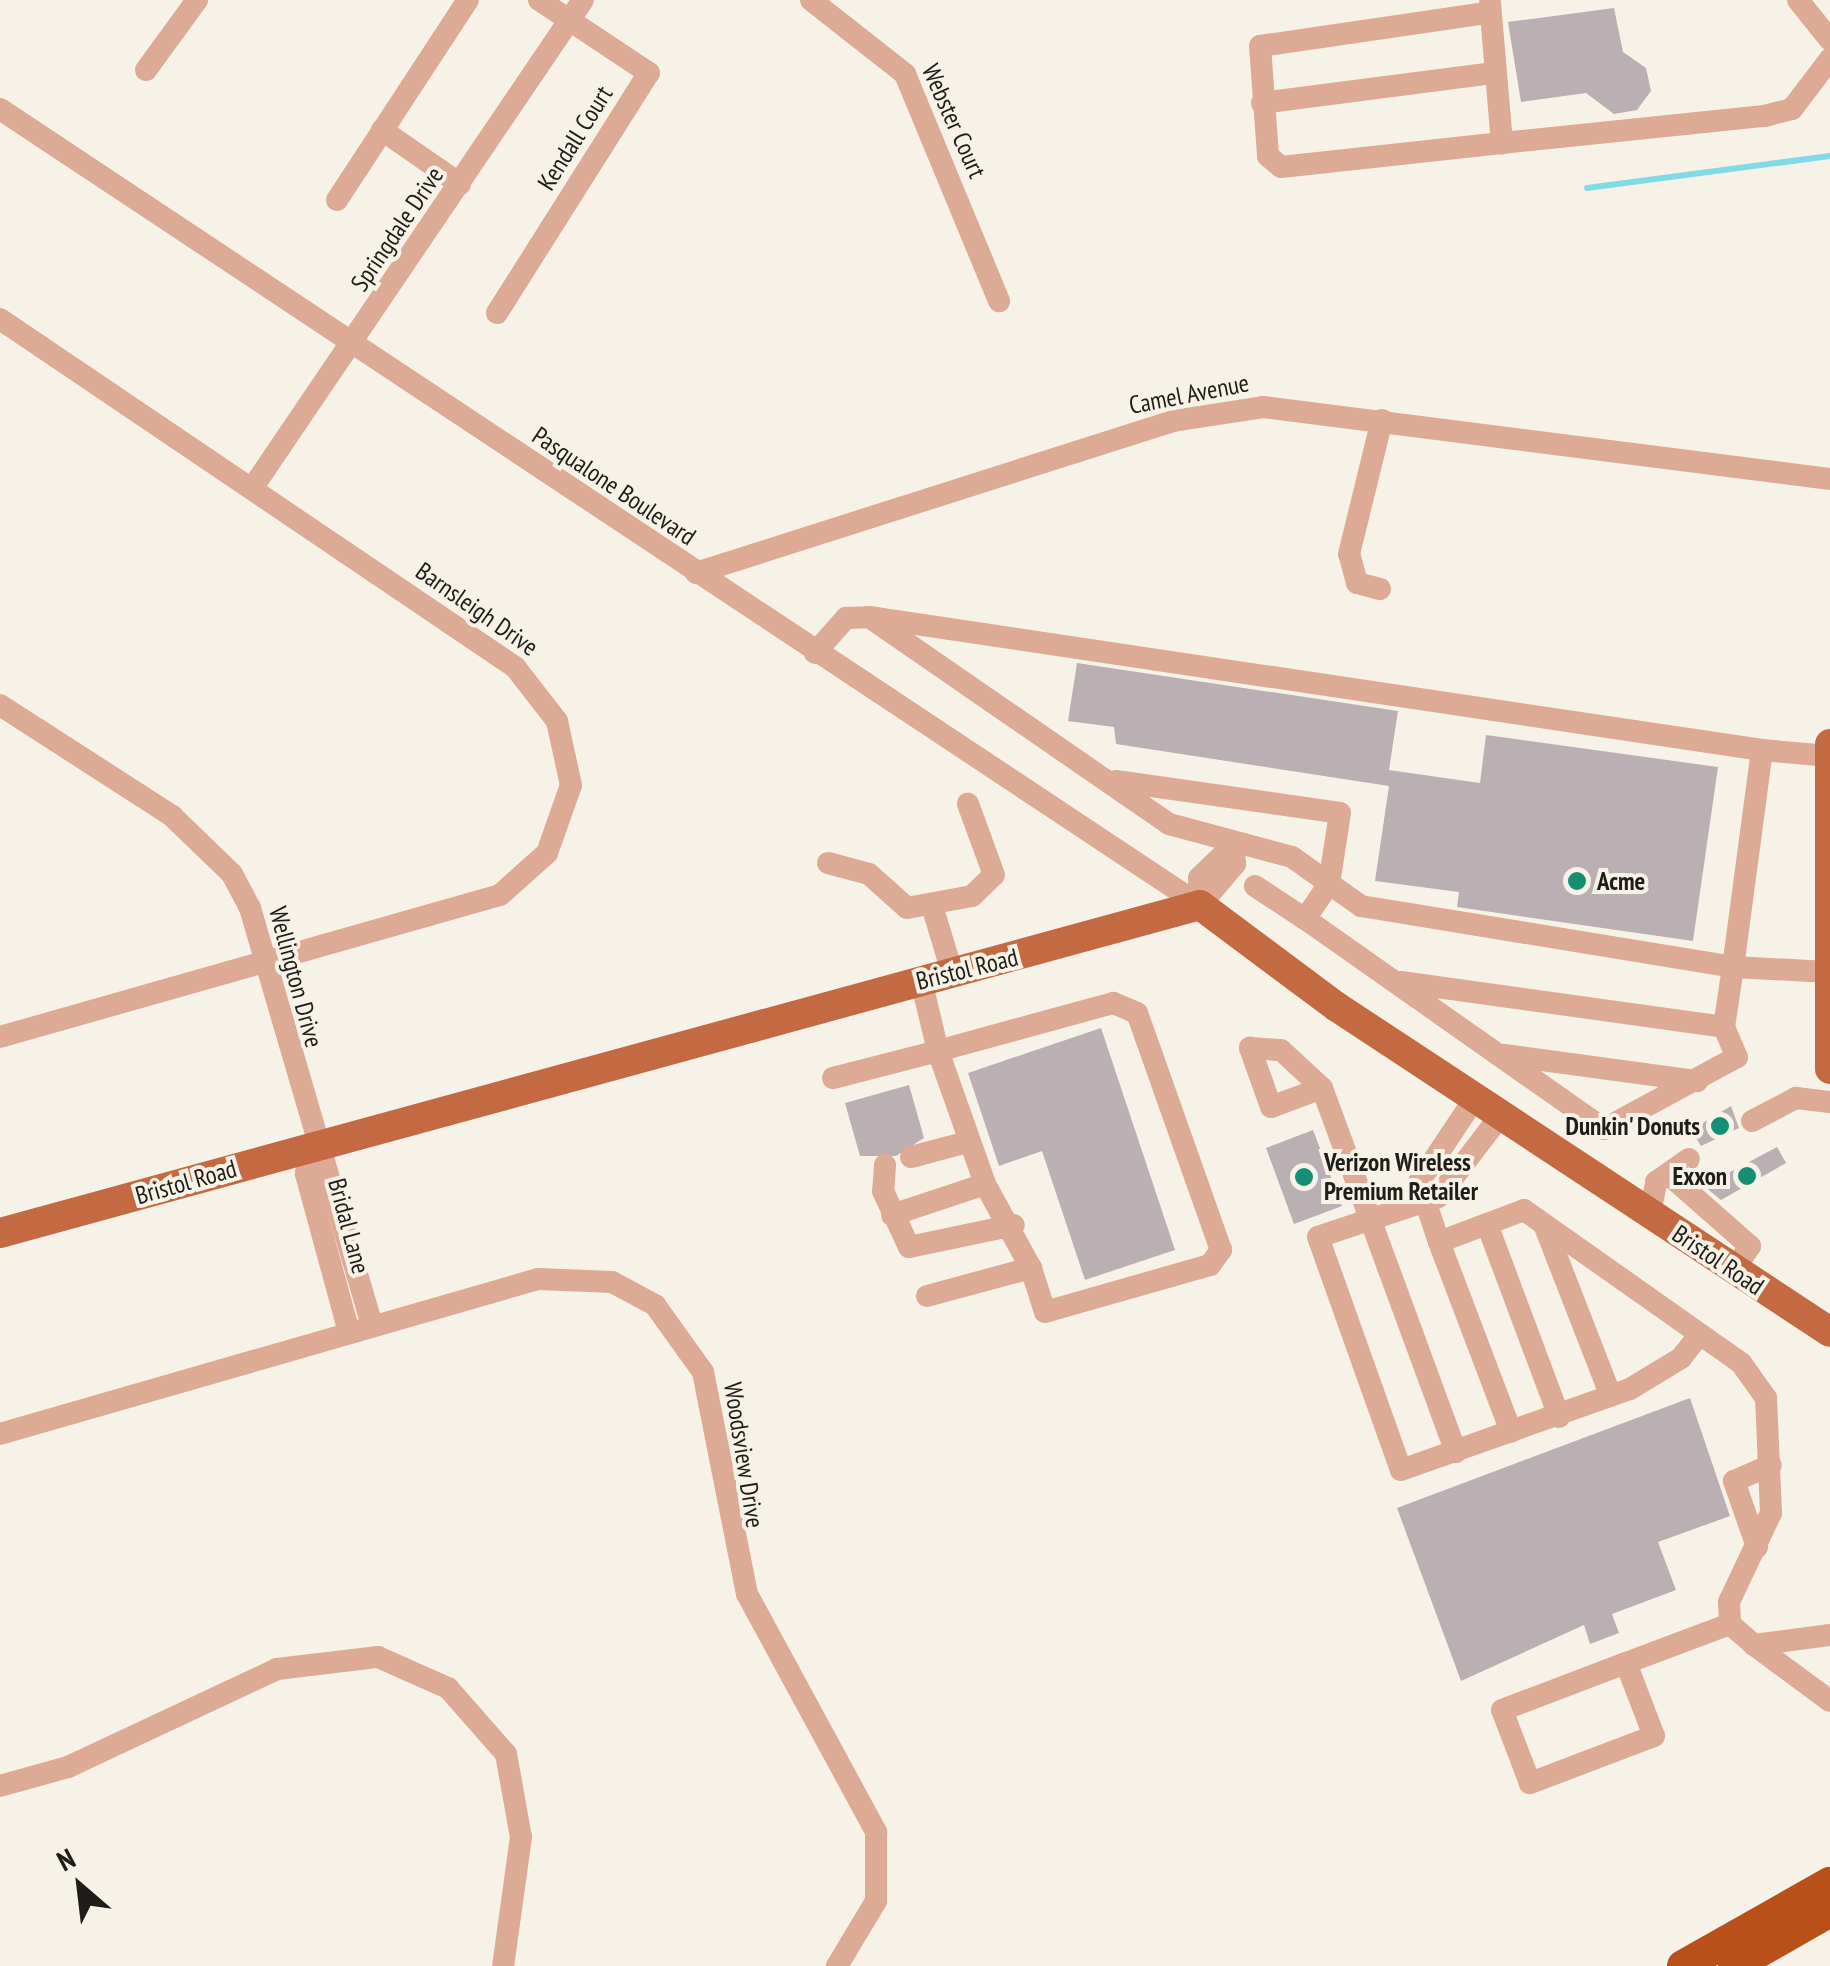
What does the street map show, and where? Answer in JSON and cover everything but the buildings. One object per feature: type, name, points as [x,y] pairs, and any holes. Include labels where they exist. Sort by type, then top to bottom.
[{"type":"highway","points":[[1683,1966],[1830,1883]]},
{"type":"highway","points":[[1734,1966],[1830,1912]]},
{"type":"main road","points":[[1830,744],[1830,1069]]},
{"type":"main road","name":"Bristol Road","points":[[0,1233],[1200,905],[1500,1115],[1830,1332]]},
{"type":"street","points":[[146,70],[197,0]]},
{"type":"street","points":[[336,200],[468,0]]},
{"type":"street","points":[[538,0],[570,21]]},
{"type":"street","name":"Springdale Drive","points":[[253,487],[583,0]]},
{"type":"street","name":"Webster Court","points":[[811,0],[905,74],[999,301]]},
{"type":"street","points":[[1798,0],[1830,40]]},
{"type":"street","points":[[1502,143],[1490,6],[1273,40],[1256,54],[1268,156],[1281,167],[1765,116],[1792,108],[1830,59]]},
{"type":"street","name":"Kendall Court","points":[[497,314],[649,74],[570,21]]},
{"type":"street","points":[[1262,103],[1494,73]]},
{"type":"street","name":"Pasqualone Boulevard","points":[[0,109],[1200,905]]},
{"type":"street","points":[[382,130],[460,184]]},
{"type":"street","name":"Barnsleigh Drive","points":[[0,320],[515,667],[557,721],[571,785],[548,853],[500,895],[0,1037]]},
{"type":"street","name":"Camel Avenue","points":[[696,572],[1172,420],[1263,406],[1830,479]]},
{"type":"street","points":[[1380,589],[1358,583],[1349,554],[1382,420]]},
{"type":"street","points":[[869,617],[1112,780],[1169,824],[1234,845],[1292,857],[1361,906],[1733,967],[1828,972]]},
{"type":"street","points":[[815,653],[846,618],[869,617],[1762,750],[1829,756]]},
{"type":"street","name":"Wellington Drive","points":[[0,704],[195,834],[232,874],[268,962],[312,1145]]},
{"type":"street","points":[[1256,886],[1604,1129],[1738,1057],[1724,1027],[1762,750]]},
{"type":"street","points":[[1112,780],[1340,813],[1329,884],[1305,919]]},
{"type":"street","points":[[828,863],[869,874],[907,908],[933,909],[991,882],[990,852],[968,804]]},
{"type":"street","points":[[1200,905],[1200,878],[1234,845]]},
{"type":"street","points":[[933,909],[952,972]]},
{"type":"street","points":[[834,1078],[938,1051],[1113,1003],[1137,1013],[1221,1250],[1210,1265],[1046,1312],[1014,1224],[984,1184],[964,1143],[938,1051],[921,980]]},
{"type":"street","points":[[1395,982],[1724,1027]]},
{"type":"street","points":[[1500,1055],[1697,1081]]},
{"type":"street","points":[[1322,1088],[1456,1452]]},
{"type":"street","points":[[1475,1098],[1419,1182],[1421,1202],[1512,1432]]},
{"type":"street","points":[[1752,1121],[1796,1098],[1830,1102]]},
{"type":"street","points":[[1500,1115],[1438,1197],[1318,1237],[1401,1470],[1611,1396],[1681,1358],[1698,1336]]},
{"type":"street","points":[[912,1157],[964,1143]]},
{"type":"street","name":"Bridal Lane","points":[[312,1145],[330,1168],[372,1326]]},
{"type":"street","name":"Bridal Lane","points":[[312,1145],[306,1174],[349,1332]]},
{"type":"street","points":[[1650,1214],[1656,1182],[1689,1159]]},
{"type":"street","points":[[886,1165],[892,1216],[899,1236],[920,1248],[1014,1224]]},
{"type":"street","points":[[1668,1174],[1750,1246],[1733,1271]]},
{"type":"street","points":[[892,1216],[984,1184]]},
{"type":"street","points":[[1439,1242],[1524,1210],[1755,1379],[1766,1398],[1771,1512],[1758,1547],[1729,1602],[1730,1624],[1830,1700]]},
{"type":"street","points":[[1487,1224],[1558,1417]]},
{"type":"street","points":[[1544,1226],[1611,1396]]},
{"type":"street","points":[[927,1296],[1031,1268]]},
{"type":"street","name":"Woodsview Drive","points":[[0,1434],[349,1332],[574,1275],[655,1305],[690,1344],[709,1394],[720,1494],[746,1594],[876,1832],[876,1901],[837,1966]]},
{"type":"street","points":[[1758,1547],[1734,1481],[1771,1466]]},
{"type":"street","points":[[1626,1663],[1654,1736],[1530,1783],[1502,1710],[1626,1663],[1730,1624]]},
{"type":"street","points":[[1754,1646],[1830,1636]]},
{"type":"street","points":[[0,1786],[68,1767],[278,1669],[378,1656],[424,1673],[472,1708],[511,1767],[521,1837],[503,1966]]},
{"type":"waterway","points":[[1587,188],[1830,156]]},
{"type":"place","name":"Acme","points":[[1577,881]]},
{"type":"place","name":"Dunkin' Donuts","points":[[1720,1126]]},
{"type":"place","name":"Exxon","points":[[1747,1176]]},
{"type":"place","name":"Verizon Wireless Premium Retailer","points":[[1304,1177]]}]
